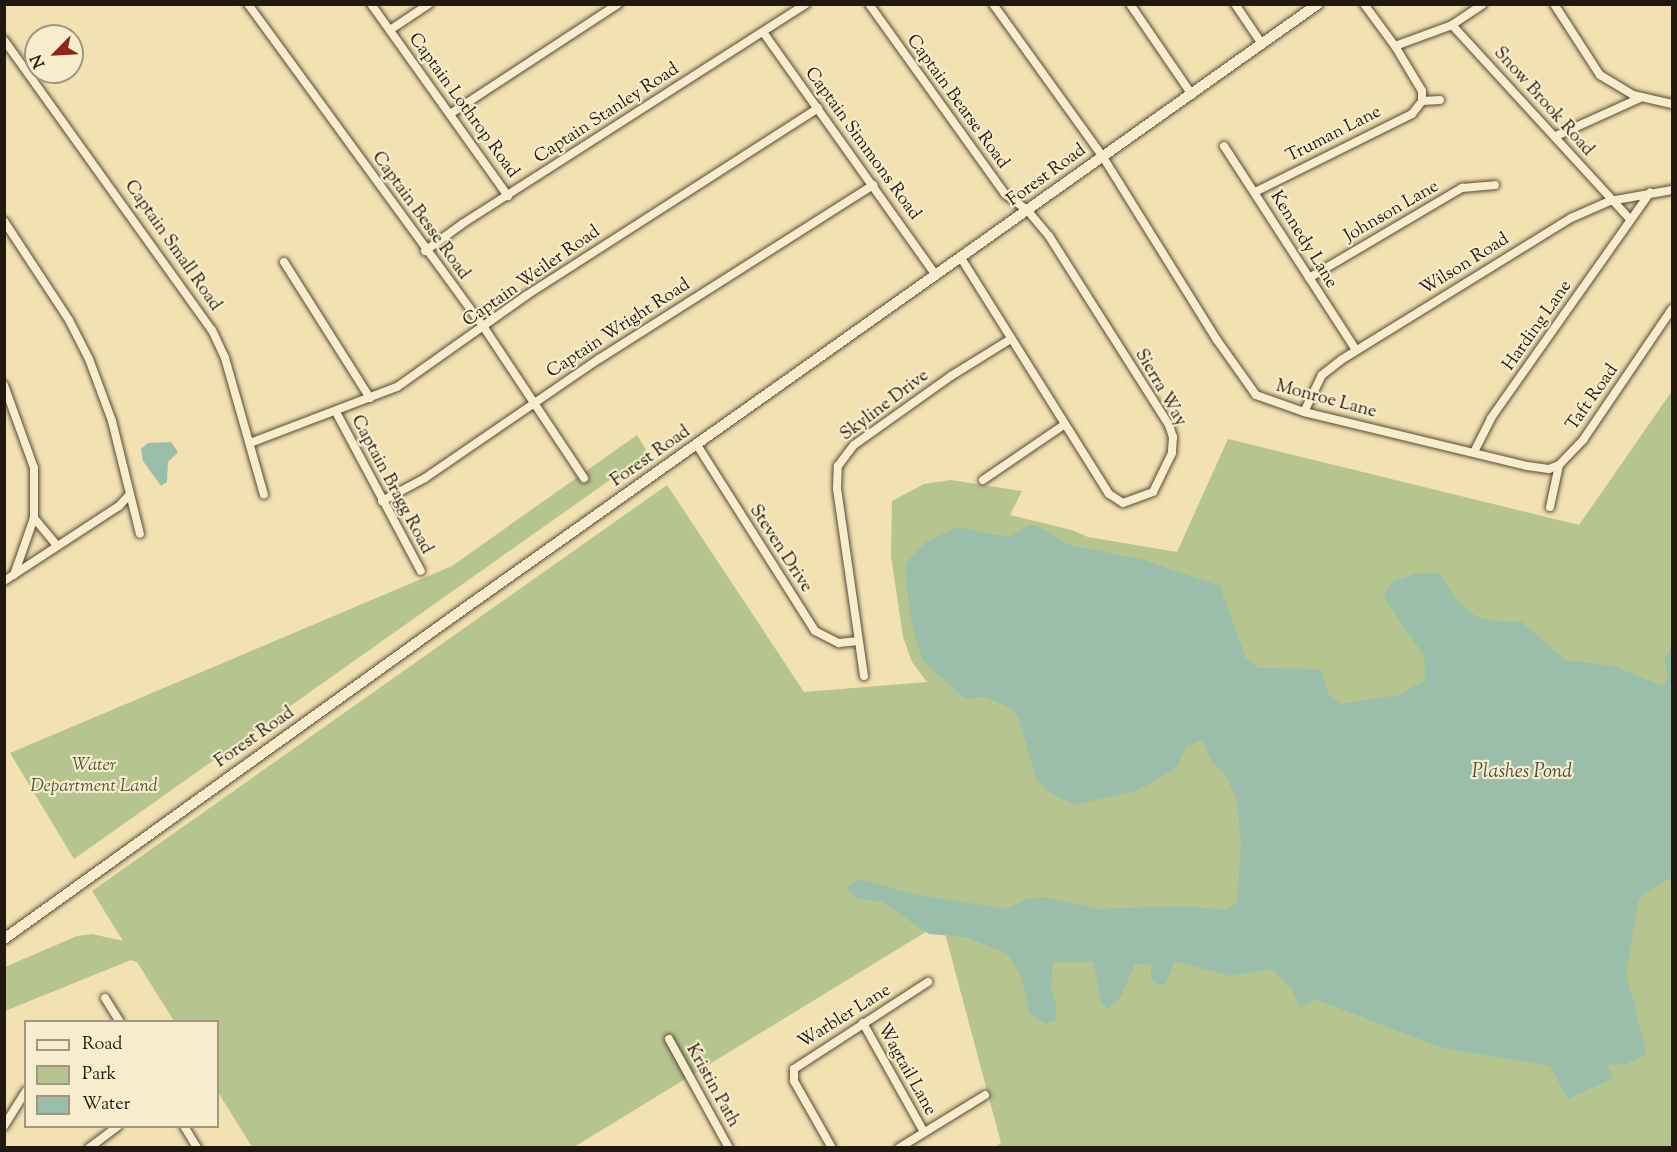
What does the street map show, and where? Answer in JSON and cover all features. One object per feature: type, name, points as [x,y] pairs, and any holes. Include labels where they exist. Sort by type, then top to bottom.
[{"type":"main road","name":"Forest Road","points":[[4,939],[1318,4]]},
{"type":"street","name":"Captain Besse Road","points":[[248,4],[425,251],[485,329],[584,478]]},
{"type":"street","name":"Captain Lothrop Road","points":[[371,4],[508,196]]},
{"type":"street","points":[[390,30],[429,4]]},
{"type":"street","points":[[450,114],[618,4]]},
{"type":"street","name":"Captain Stanley Road","points":[[425,251],[806,4]]},
{"type":"street","name":"Captain Bearse Road","points":[[869,4],[1005,194],[1028,210]]},
{"type":"street","name":"Monroe Lane","points":[[993,4],[1103,156],[1249,387],[1266,400],[1304,412],[1544,469],[1559,465]]},
{"type":"street","points":[[1130,4],[1192,94]]},
{"type":"street","points":[[1235,4],[1262,44]]},
{"type":"street","points":[[1364,4],[1395,46],[1422,91],[1422,101],[1440,100]]},
{"type":"street","points":[[1395,46],[1452,25],[1483,4]]},
{"type":"street","points":[[1554,4],[1592,66],[1621,89],[1640,98],[1672,104]]},
{"type":"street","name":"Snow Brook Road","points":[[1452,25],[1556,136],[1610,201]]},
{"type":"street","name":"Captain Simmons Road","points":[[763,32],[936,275]]},
{"type":"street","name":"Captain Small Road","points":[[4,40],[212,330],[225,358],[264,495]]},
{"type":"street","points":[[1556,136],[1640,98]]},
{"type":"street","name":"Truman Lane","points":[[1255,192],[1412,114],[1422,101]]},
{"type":"street","name":"Captain Weiler Road","points":[[250,443],[397,387],[485,329],[527,295],[818,108]]},
{"type":"street","name":"Kennedy Lane","points":[[1224,146],[1356,350]]},
{"type":"street","name":"Captain Wright Road","points":[[382,501],[425,478],[534,402],[873,185]]},
{"type":"street","name":"Johnson Lane","points":[[1309,278],[1462,188],[1495,185]]},
{"type":"street","name":"Wilson Road","points":[[1304,412],[1322,375],[1356,350],[1571,218],[1610,201],[1672,190]]},
{"type":"street","name":"Harding Lane","points":[[1474,452],[1491,418],[1629,218],[1650,193]]},
{"type":"street","points":[[1610,201],[1629,218]]},
{"type":"street","name":"Sierra Way","points":[[961,258],[1102,485],[1117,500],[1130,502],[1158,488],[1173,443],[1169,425],[1049,236],[1028,210]]},
{"type":"street","points":[[4,221],[69,320],[89,359],[112,421],[140,534]]},
{"type":"street","points":[[284,262],[370,398]]},
{"type":"street","name":"Taft Road","points":[[1559,465],[1583,440],[1672,309]]},
{"type":"street","name":"Skyline Drive","points":[[864,676],[837,489],[838,466],[854,445],[951,376],[1011,339]]},
{"type":"street","points":[[4,385],[34,468],[34,518],[14,575]]},
{"type":"street","name":"Captain Bragg Road","points":[[336,412],[421,571]]},
{"type":"street","points":[[984,480],[1065,424]]},
{"type":"street","name":"Steven Drive","points":[[697,445],[815,631],[839,642],[858,641]]},
{"type":"street","points":[[1550,507],[1559,465]]},
{"type":"street","points":[[4,581],[119,506],[130,494]]},
{"type":"street","points":[[34,518],[57,545]]},
{"type":"street","name":"Warbler Lane","points":[[832,1148],[792,1074],[796,1065],[928,982]]},
{"type":"street","points":[[105,998],[119,1020]]},
{"type":"street","name":"Wagtail Lane","points":[[862,1023],[924,1132]]},
{"type":"street","name":"Kristin Path","points":[[669,1039],[729,1148]]},
{"type":"street","points":[[4,1126],[24,1094]]},
{"type":"street","points":[[899,1148],[985,1095]]},
{"type":"street","points":[[89,1148],[115,1128]]},
{"type":"street","points":[[185,1128],[197,1148]]},
{"type":"green space","points":[[1672,391],[1672,1147],[995,1147],[1001,1143],[942,922],[574,1147],[252,1147],[219,1094],[219,1020],[173,1020],[137,962],[131,960],[5,1011],[5,967],[77,936],[92,934],[123,941],[92,891],[667,485],[804,692],[927,682],[912,662],[903,637],[891,556],[892,501],[924,484],[951,480],[1022,491],[1010,515],[1072,530],[1088,537],[1177,552],[1228,439],[1579,525]]},
{"type":"green space","name":"Water Department Land","points":[[637,435],[648,453],[74,859],[10,753],[452,566]]},
{"type":"water","points":[[171,442],[178,452],[168,462],[167,482],[161,486],[143,461],[141,449],[148,443]]},
{"type":"water","name":"Plashes Pond","points":[[1029,525],[1036,525],[1069,545],[1140,559],[1220,586],[1246,658],[1258,668],[1320,669],[1329,695],[1340,704],[1399,695],[1426,680],[1424,656],[1384,597],[1392,582],[1418,573],[1440,574],[1456,599],[1475,616],[1499,622],[1522,622],[1565,660],[1613,666],[1663,686],[1668,677],[1664,658],[1672,649],[1672,877],[1642,895],[1638,903],[1626,973],[1647,1054],[1626,1064],[1608,1065],[1613,1078],[1568,1099],[1550,1066],[1442,1048],[1315,999],[1299,1008],[1291,988],[1272,969],[1231,976],[1175,961],[1165,985],[1156,984],[1151,979],[1151,965],[1135,964],[1120,998],[1108,1009],[1101,1002],[1093,962],[1053,962],[1051,988],[1057,1008],[1055,1020],[1046,1024],[1030,1014],[1021,976],[1008,954],[965,937],[929,934],[882,902],[856,898],[846,888],[858,879],[915,894],[1006,909],[1026,899],[1044,897],[1100,909],[1184,906],[1225,910],[1237,903],[1241,845],[1237,800],[1226,775],[1211,761],[1203,740],[1187,746],[1176,768],[1136,791],[1074,805],[1049,792],[1036,779],[1019,719],[1012,709],[986,697],[965,699],[922,660],[910,616],[905,564],[926,542],[957,527],[1010,537]]}]
